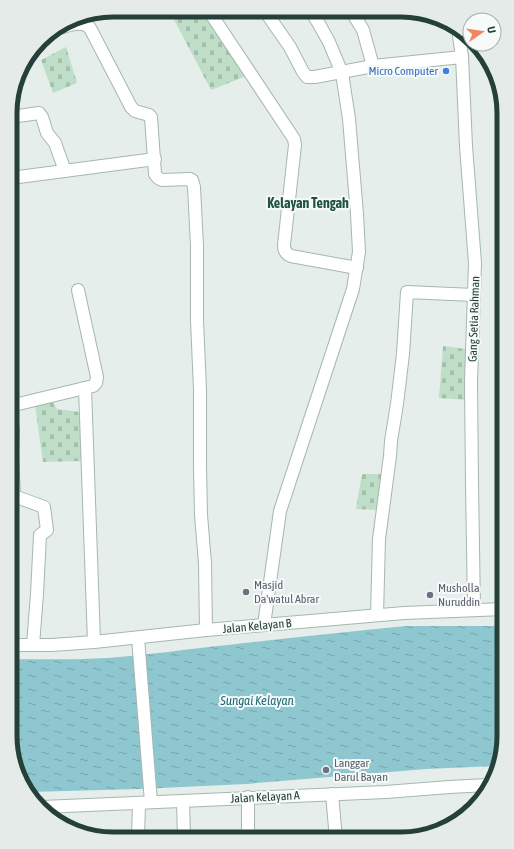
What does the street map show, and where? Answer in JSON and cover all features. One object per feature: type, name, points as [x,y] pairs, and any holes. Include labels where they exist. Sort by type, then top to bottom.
[{"type":"street","points":[[213,17],[294,139],[295,145],[284,245],[286,253],[291,256],[357,268]]},
{"type":"street","points":[[269,17],[290,47],[307,77],[342,73],[373,66],[462,57]]},
{"type":"street","points":[[264,625],[280,511],[353,289],[359,252],[349,119],[342,73],[329,42],[315,17]]},
{"type":"street","points":[[355,17],[362,30],[373,66]]},
{"type":"street","points":[[78,24],[82,23],[90,28],[135,111],[151,117],[155,174],[158,179],[192,180],[194,187],[200,390],[201,501],[205,563],[206,630]]},
{"type":"street","name":"Gang Setia Rahman","points":[[459,37],[462,57],[466,146],[475,263],[471,382],[474,609]]},
{"type":"street","points":[[17,116],[36,112],[38,113],[42,118],[47,133],[55,143],[65,171]]},
{"type":"street","points":[[17,177],[155,159]]},
{"type":"street","points":[[17,404],[93,386],[96,383],[97,377],[78,290]]},
{"type":"street","points":[[377,615],[379,539],[391,440],[402,368],[407,292],[474,294]]},
{"type":"street","points":[[85,388],[94,642]]},
{"type":"street","points":[[17,497],[44,507],[47,530],[40,535],[33,645]]},
{"type":"street","name":"Jalan Kelayan B","points":[[17,645],[52,645],[94,642],[138,643],[206,630],[377,615],[497,609]]},
{"type":"street","points":[[138,643],[147,800],[139,832]]},
{"type":"street","name":"Jalan Kelayan A","points":[[49,808],[147,800],[184,800],[386,792],[483,785]]},
{"type":"street","points":[[332,794],[335,832]]},
{"type":"street","points":[[248,797],[248,832]]},
{"type":"street","points":[[184,800],[184,832]]},
{"type":"green space","points":[[173,17],[212,17],[249,75],[211,90]]},
{"type":"green space","points":[[66,47],[77,83],[53,93],[41,60]]},
{"type":"green space","points":[[443,346],[467,349],[467,400],[439,398]]},
{"type":"green space","points":[[52,401],[57,409],[80,412],[83,461],[43,462],[35,404]]},
{"type":"green space","points":[[362,474],[383,474],[376,510],[356,509]]},
{"type":"water","name":"Sungai Kelayan","points":[[406,626],[497,626],[497,742],[492,766],[426,769],[246,784],[35,792],[24,773],[17,742],[17,659],[83,659],[122,657]]},
{"type":"place","name":"Micro Computer","points":[[446,71]]},
{"type":"place","name":"Masjid Da'watul Abrar","points":[[246,592]]},
{"type":"place","name":"Musholla Nuruddin","points":[[430,595]]},
{"type":"place","name":"Langgar Darul Bayan","points":[[326,770]]},
{"type":"district","name":"Kelayan Tengah","points":[[308,203]]}]
